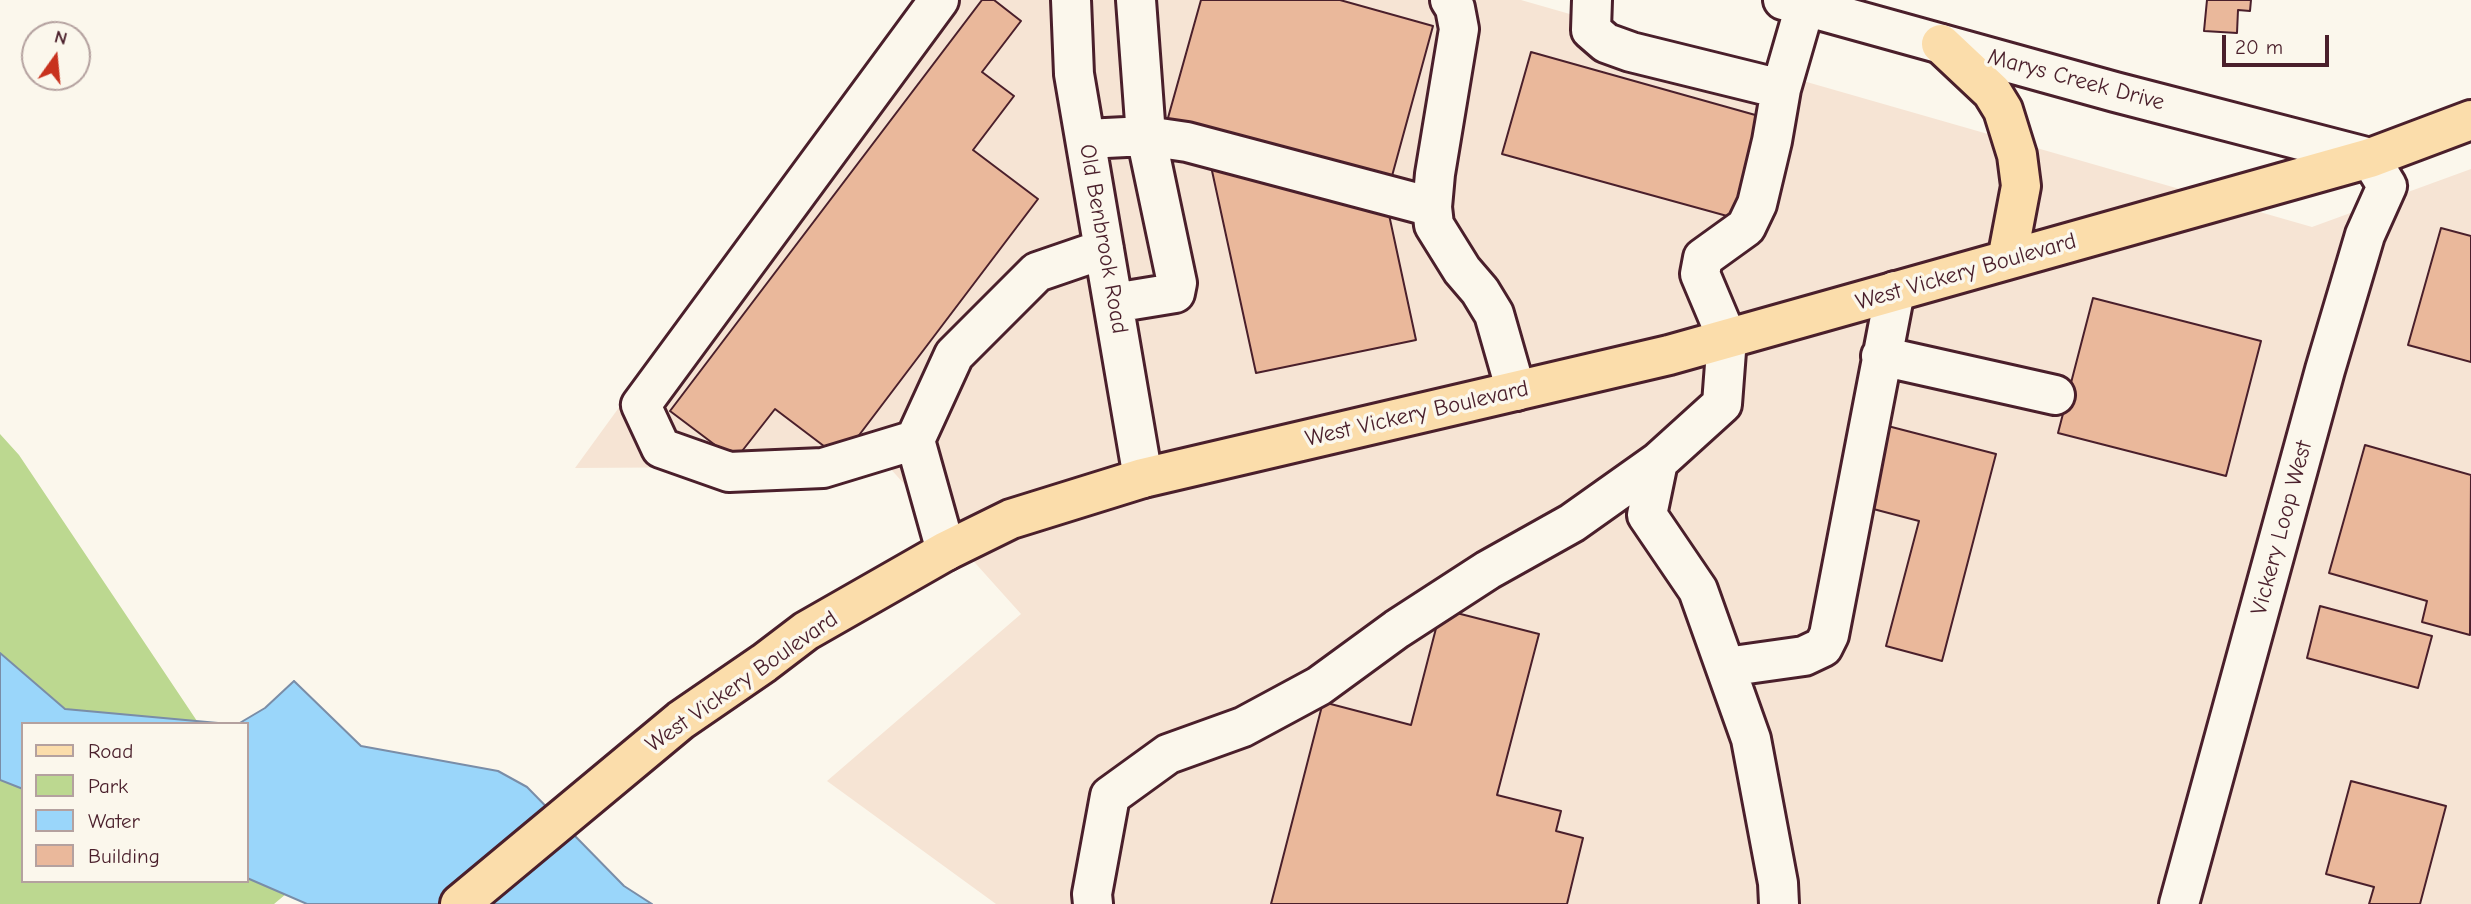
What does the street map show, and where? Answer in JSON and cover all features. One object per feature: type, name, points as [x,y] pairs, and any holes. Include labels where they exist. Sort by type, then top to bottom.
[{"type":"main road","points":[[1941,44],[1992,92],[2003,110],[2017,155],[2021,186],[2007,260]]},
{"type":"main road","name":"West Vickery Boulevard","points":[[460,904],[681,720],[806,631],[946,551],[1011,519],[1143,478],[1635,364],[2370,158],[2471,120]]},
{"type":"street","points":[[915,440],[823,468],[729,472],[661,448],[640,405],[939,0]]},
{"type":"street","name":"Old Benbrook Road","points":[[1071,0],[1074,74],[1143,478]]},
{"type":"street","points":[[1114,303],[1175,293],[1177,283],[1146,136],[1136,0]]},
{"type":"street","points":[[1450,0],[1455,8],[1459,29],[1432,207],[1434,225],[1462,271],[1480,291],[1494,314],[1516,391]]},
{"type":"street","points":[[1592,0],[1591,30],[1606,43],[1631,52],[1781,89]]},
{"type":"street","points":[[1093,904],[1092,894],[1110,796],[1168,754],[1243,727],[1319,686],[1397,629],[1488,570],[1572,523],[1658,462],[1721,404],[1727,338],[1700,274],[1703,258],[1746,227],[1757,204],[1772,141],[1794,3]]},
{"type":"street","name":"Marys Creek Drive","points":[[1794,3],[2370,158]]},
{"type":"street","points":[[1086,139],[1146,136],[1187,142],[1432,207]]},
{"type":"street","name":"Vickery Loop West","points":[[2179,904],[2325,370],[2365,235],[2387,187],[2370,158]]},
{"type":"street","points":[[946,551],[915,440],[954,355],[1037,272],[1104,248]]},
{"type":"street","points":[[1726,667],[1804,656],[1823,646],[1829,635],[1895,292]]},
{"type":"street","points":[[1881,356],[2054,395]]},
{"type":"street","points":[[1658,462],[1647,515],[1698,590],[1751,739],[1778,883],[1779,904]]},
{"type":"shaded area","points":[[915,0],[1521,0],[2312,227],[2471,169],[2471,904],[996,904],[827,781],[1021,614],[888,466],[575,468]]},
{"type":"green space","points":[[0,434],[19,455],[198,722],[21,722],[21,883],[248,883],[248,795],[304,879],[274,904],[0,904]]},
{"type":"water","points":[[0,653],[65,709],[207,722],[21,722],[21,788],[0,780]]},
{"type":"water","points":[[294,681],[361,746],[498,771],[527,787],[624,886],[652,904],[307,904],[248,878],[248,722],[241,722],[265,708]]},
{"type":"building","points":[[982,0],[994,0],[1021,21],[982,72],[1014,96],[973,150],[1038,199],[841,459],[775,409],[735,460],[670,411]]},
{"type":"building","points":[[1201,0],[1340,0],[1433,26],[1389,187],[1166,125]]},
{"type":"building","points":[[2207,0],[2251,0],[2250,11],[2238,10],[2237,33],[2204,31]]},
{"type":"building","points":[[1531,52],[1766,118],[1738,219],[1502,154]]},
{"type":"building","points":[[1209,157],[1388,210],[1416,340],[1256,373]]},
{"type":"building","points":[[2441,228],[2471,236],[2471,362],[2408,345]]},
{"type":"building","points":[[2093,298],[2261,341],[2226,476],[2058,433]]},
{"type":"building","points":[[1880,424],[1996,454],[1942,661],[1886,646],[1919,521],[1858,505]]},
{"type":"building","points":[[2365,445],[2471,475],[2470,635],[2422,622],[2427,601],[2329,573]]},
{"type":"building","points":[[2320,606],[2432,636],[2418,688],[2307,658]]},
{"type":"building","points":[[1441,609],[1539,634],[1497,795],[1561,811],[1556,831],[1583,838],[1567,904],[1271,904],[1323,702],[1411,725]]},
{"type":"building","points":[[2351,781],[2446,806],[2420,904],[2369,904],[2374,887],[2326,874]]}]
